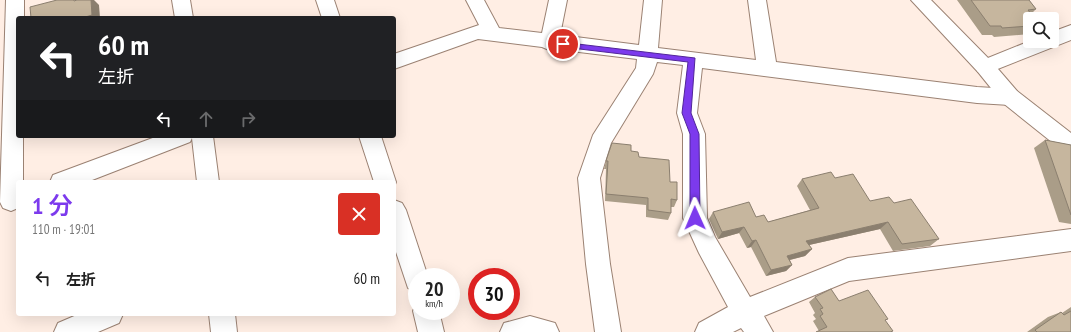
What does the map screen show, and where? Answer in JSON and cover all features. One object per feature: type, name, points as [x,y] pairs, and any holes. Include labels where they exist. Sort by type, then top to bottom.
[{"type":"street","points":[[10,202],[15,0]]},
{"type":"street","points":[[181,0],[184,16]]},
{"type":"street","points":[[325,0],[330,16]]},
{"type":"street","points":[[475,0],[493,35]]},
{"type":"street","points":[[549,43],[558,0]]},
{"type":"street","points":[[608,332],[598,264],[589,178],[601,141],[646,69],[649,54],[654,0]]},
{"type":"street","points":[[758,0],[767,69]]},
{"type":"street","points":[[920,0],[985,67],[1010,97],[1071,145]]},
{"type":"street","points":[[396,61],[477,32],[549,43],[977,95],[1010,97]]},
{"type":"street","points":[[1059,37],[1071,32]]},
{"type":"street","points":[[985,67],[1032,48]]},
{"type":"street","points":[[693,60],[687,113],[694,134],[695,218],[707,245],[744,312],[760,332]]},
{"type":"street","points":[[66,180],[177,138]]},
{"type":"street","points":[[202,138],[208,180]]},
{"type":"street","points":[[371,138],[384,180]]},
{"type":"street","points":[[396,216],[413,268]]},
{"type":"street","points":[[708,332],[744,312],[848,270],[1071,240]]},
{"type":"street","points":[[67,332],[105,316]]},
{"type":"street","points":[[222,316],[224,332]]},
{"type":"street","points":[[428,320],[430,332]]},
{"type":"street","points":[[513,332],[530,329],[546,332]]},
{"type":"building","points":[[57,0],[91,0],[92,15],[31,16],[30,7]]},
{"type":"building","points":[[971,0],[1029,0],[1036,9],[1028,10],[1030,12],[1023,12],[1023,26],[1002,28],[1001,26],[990,26]]},
{"type":"building","points":[[1045,140],[1071,145],[1071,215]]},
{"type":"building","points":[[612,143],[631,145],[631,151],[638,152],[639,157],[669,160],[670,182],[677,182],[677,200],[671,199],[671,213],[648,210],[648,198],[606,194],[608,161],[606,161]]},
{"type":"building","points":[[831,172],[835,178],[853,174],[870,201],[889,197],[894,203],[911,199],[939,239],[902,244],[888,222],[806,241],[812,249],[787,256],[792,265],[771,270],[756,240],[752,241],[744,227],[722,232],[713,212],[749,202],[756,217],[764,215],[768,222],[819,208],[802,179]]},
{"type":"building","points":[[831,289],[839,301],[868,290],[888,319],[885,320],[893,331],[816,332],[827,327],[820,316],[823,314],[820,309],[823,308],[815,297]]},
{"type":"building","points":[[1071,311],[1071,332],[1037,332],[1035,330],[1061,312],[1064,315]]},
{"type":"route","points":[[563,44],[693,60],[687,113],[694,134],[695,218]]}]
